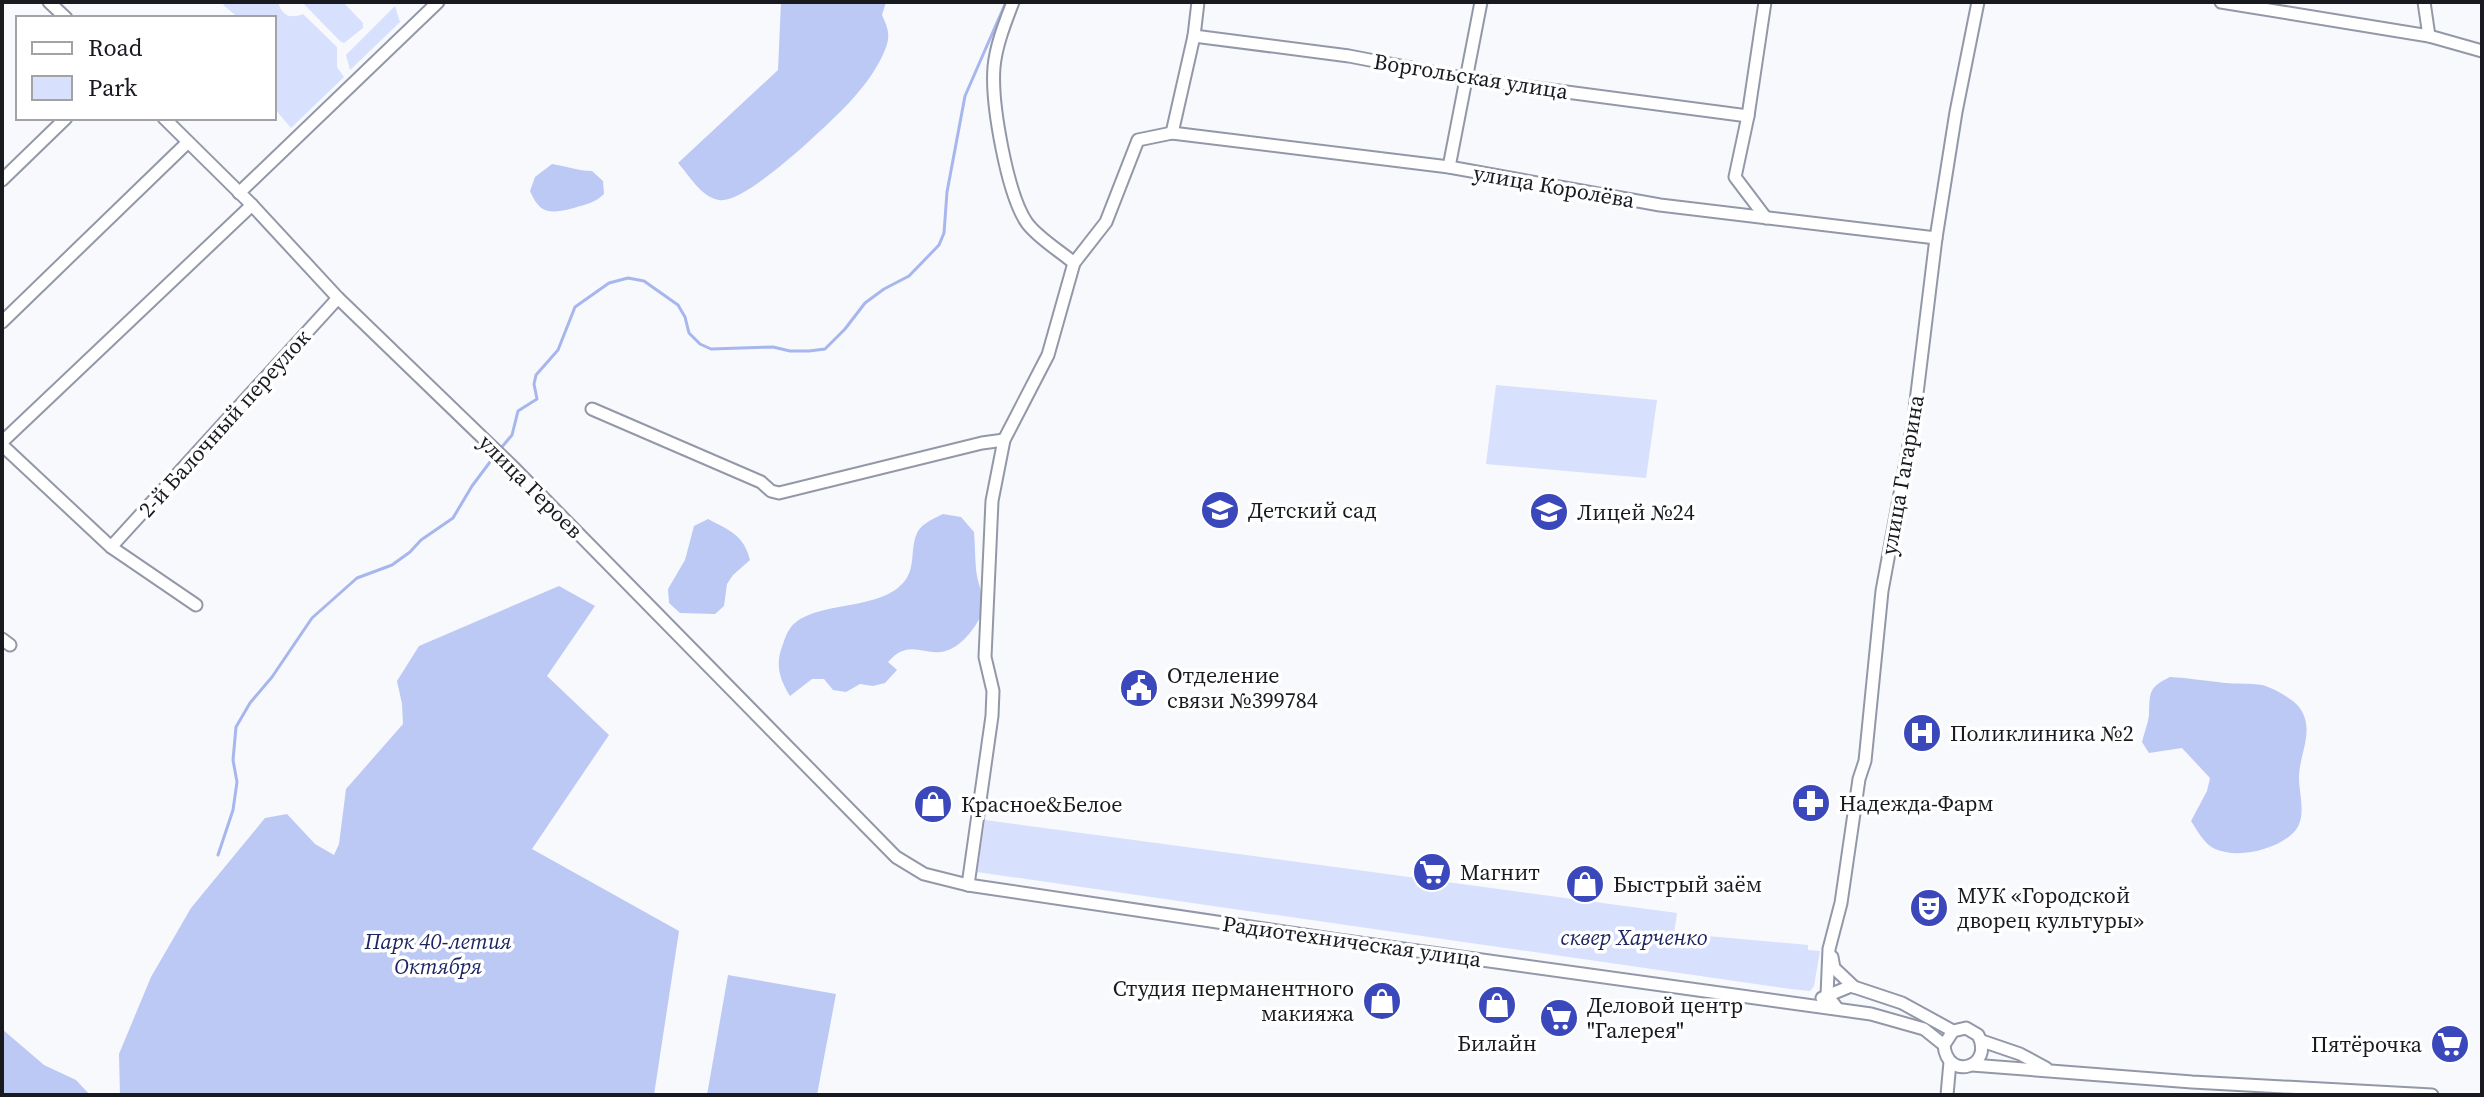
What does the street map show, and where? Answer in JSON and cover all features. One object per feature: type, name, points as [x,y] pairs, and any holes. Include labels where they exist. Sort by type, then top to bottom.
[{"type":"street","points":[[49,2],[64,16]]},
{"type":"street","points":[[239,193],[438,2]]},
{"type":"street","points":[[1013,2],[1001,32],[994,67],[995,114],[1015,200],[1028,225],[1074,263]]},
{"type":"street","points":[[968,885],[992,716],[993,691],[985,657],[992,501],[1004,440],[1048,355],[1074,263],[1106,222],[1138,140],[1172,133],[1194,36],[1198,2]]},
{"type":"street","points":[[1449,167],[1481,2]]},
{"type":"street","points":[[1765,2],[1748,116],[1735,177],[1766,218]]},
{"type":"street","name":"улица Гагарина","points":[[1827,995],[1829,949],[1841,903],[1859,779],[1865,761],[1882,591],[1914,418],[1936,238],[1956,112],[1978,2]]},
{"type":"street","points":[[2221,2],[2274,5],[2429,36],[2482,51]]},
{"type":"street","points":[[2424,2],[2429,36]]},
{"type":"street","name":"Воргольская улица","points":[[1194,36],[1349,56],[1468,79],[1748,116]]},
{"type":"street","points":[[2,180],[64,120]]},
{"type":"street","name":"улица Героев","points":[[166,120],[252,205],[338,298],[516,470],[896,857]]},
{"type":"street","name":"улица Королёва","points":[[1172,133],[1449,167],[1660,205],[1936,238]]},
{"type":"street","points":[[2,322],[187,143]]},
{"type":"street","points":[[196,605],[111,547],[2,444],[252,205]]},
{"type":"street","name":"2-й Балочный переулок","points":[[111,547],[338,298]]},
{"type":"street","points":[[592,409],[761,482],[771,491],[779,493],[1004,440]]},
{"type":"street","name":"Радиотехническая улица","points":[[896,857],[924,874],[968,885],[1871,1014],[1924,1029],[1944,1045]]},
{"type":"street","points":[[1829,949],[1834,968],[1851,986],[1879,999],[1881,1008],[1871,1014]]},
{"type":"street","points":[[1813,1006],[1827,995],[1851,986],[1902,1003],[1953,1031]]},
{"type":"street","points":[[1827,995],[1837,1008]]},
{"type":"street","points":[[1982,1041],[1979,1059],[1968,1066],[1947,1095],[1950,1062],[1944,1045],[1953,1031],[1959,1028],[1973,1031],[1982,1041],[2020,1054],[2050,1070]]},
{"type":"street","points":[[1950,1062],[1968,1066],[2192,1082],[2432,1095]]},
{"type":"green space","points":[[227,2],[278,2],[287,15],[303,14],[337,47],[337,67],[344,77],[291,128],[276,110],[276,16],[237,16],[223,5]]},
{"type":"green space","points":[[302,2],[343,2],[363,23],[363,28],[344,43]]},
{"type":"green space","points":[[781,2],[886,2],[882,15],[888,32],[887,45],[861,89],[801,149],[746,191],[719,200],[701,190],[678,163],[778,70]]},
{"type":"green space","points":[[395,6],[400,22],[350,70],[346,55]]},
{"type":"green space","points":[[552,164],[592,171],[603,181],[604,194],[590,203],[566,210],[553,212],[542,209],[530,191],[535,177]]},
{"type":"green space","points":[[1496,385],[1657,400],[1646,478],[1486,464]]},
{"type":"green space","points":[[943,514],[961,517],[974,532],[976,569],[983,606],[969,634],[957,646],[946,651],[908,649],[898,653],[888,662],[897,670],[885,683],[873,686],[860,684],[846,692],[833,690],[824,679],[812,679],[790,696],[779,664],[791,627],[815,613],[862,603],[892,592],[903,583],[910,571],[918,531]]},
{"type":"green space","points":[[708,519],[740,539],[750,560],[727,584],[724,606],[715,614],[680,613],[669,603],[668,589],[685,560],[694,526]]},
{"type":"green space","name":"Парк 40-летия Октября","points":[[559,586],[595,606],[547,676],[609,735],[532,849],[679,931],[654,1095],[120,1095],[119,1054],[151,977],[191,908],[265,818],[287,814],[315,844],[334,855],[339,844],[346,789],[403,724],[397,681],[419,646]]},
{"type":"green space","points":[[2170,677],[2262,685],[2282,694],[2299,707],[2306,724],[2299,778],[2302,812],[2299,825],[2288,838],[2268,848],[2235,853],[2215,849],[2201,836],[2191,821],[2207,791],[2210,778],[2182,748],[2149,753],[2142,742],[2152,692]]},
{"type":"green space","name":"сквер Харченко","points":[[985,820],[1677,913],[1674,933],[1808,945],[1808,950],[1820,951],[1814,986],[1810,991],[1791,989],[977,872]]},
{"type":"green space","points":[[728,975],[836,994],[817,1095],[707,1095]]},
{"type":"green space","points":[[2,1029],[44,1065],[76,1080],[90,1095],[2,1095]]},
{"type":"waterway","points":[[501,448],[512,435],[518,411],[537,399],[536,375],[558,350],[575,307],[609,283],[628,278],[644,281],[678,305],[689,333],[700,344],[711,349],[773,347],[809,351],[825,349],[865,303],[909,276],[939,245],[944,233],[947,192],[965,96],[1006,2]]},
{"type":"waterway","points":[[218,855],[233,810],[237,782],[233,760],[236,727],[250,703],[272,677],[312,618],[357,578],[392,565],[453,518],[496,454]]},
{"type":"place","name":"Детский сад","points":[[1220,510]]},
{"type":"place","name":"Лицей №24","points":[[1549,512]]},
{"type":"place","name":"Отделение связи №399784","points":[[1139,688]]},
{"type":"place","name":"Поликлиника №2","points":[[1922,733]]},
{"type":"place","name":"Надежда-Фарм","points":[[1811,803]]},
{"type":"place","name":"Красное&Белое","points":[[933,804]]},
{"type":"place","name":"Магнит","points":[[1432,872]]},
{"type":"place","name":"Быстрый заём","points":[[1585,884]]},
{"type":"place","name":"МУК «Городской дворец культуры»","points":[[1929,908]]},
{"type":"place","name":"Студия перманентного макияжа","points":[[1382,1001]]},
{"type":"place","name":"Билайн","points":[[1497,1005]]},
{"type":"place","name":"Деловой центр \"Галерея\"","points":[[1559,1018]]},
{"type":"place","name":"Пятёрочка","points":[[2450,1044]]}]
